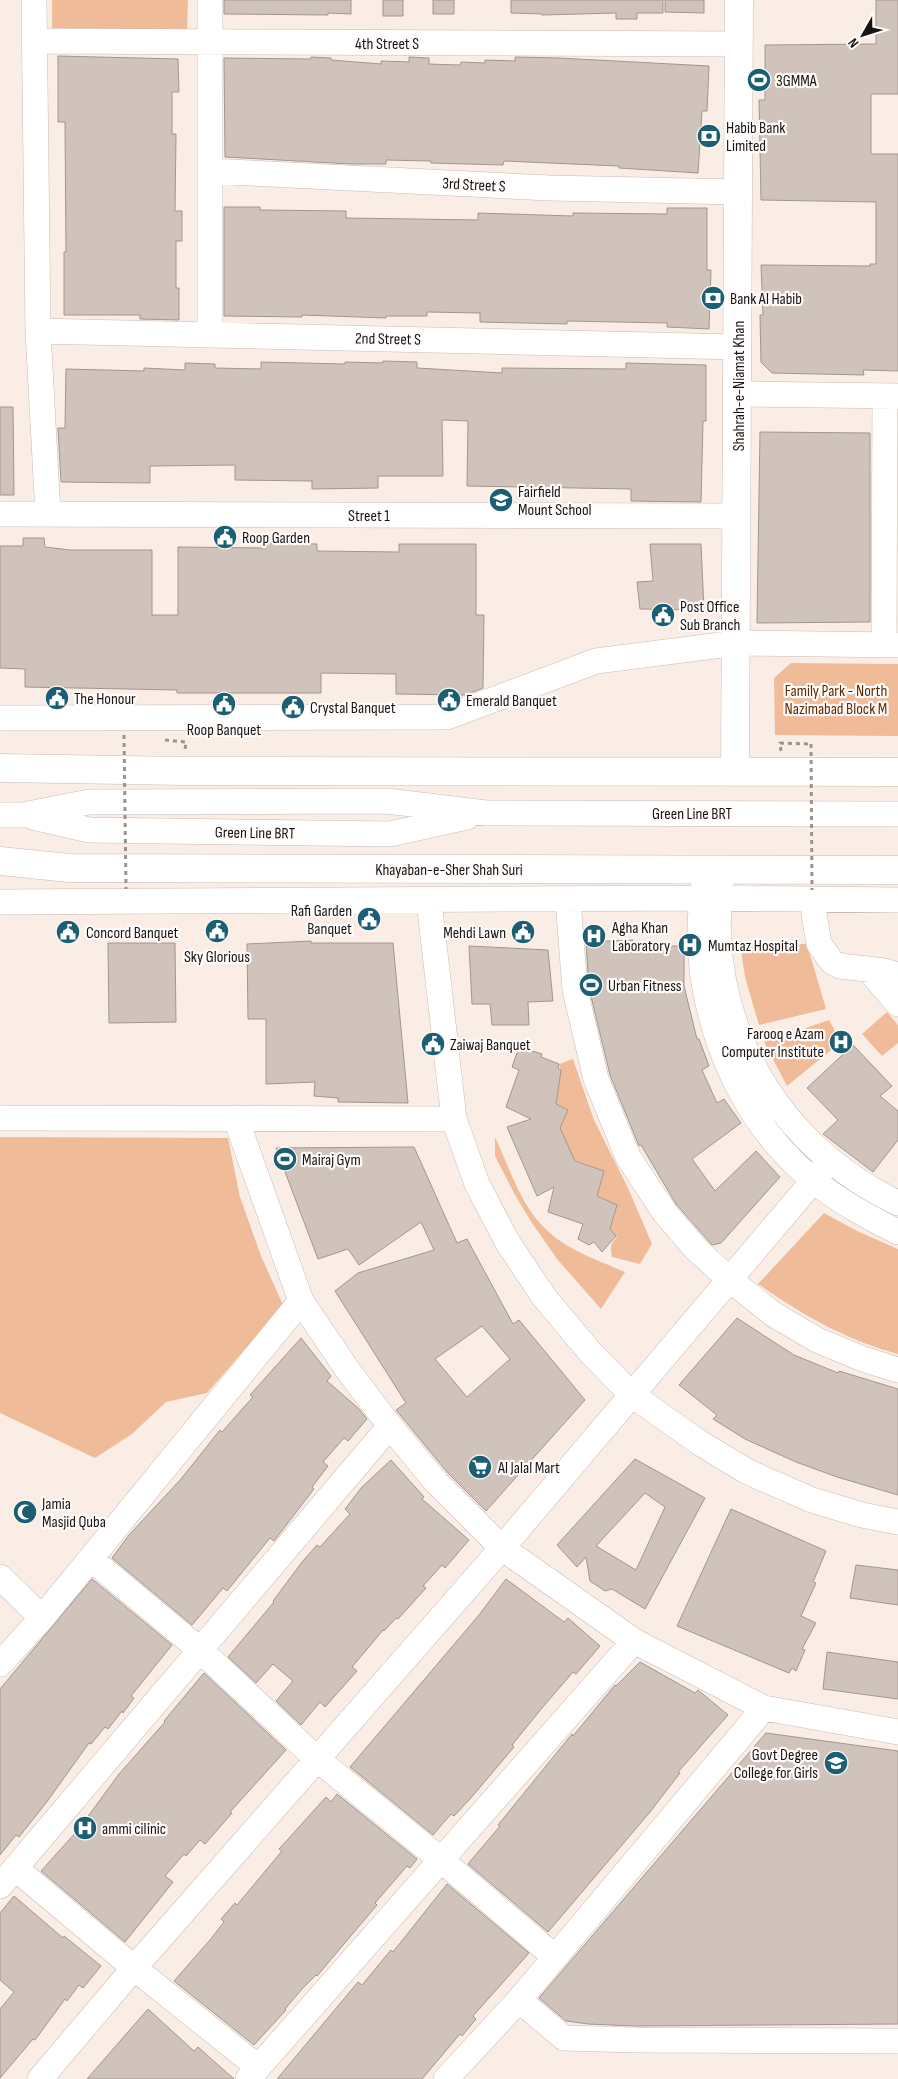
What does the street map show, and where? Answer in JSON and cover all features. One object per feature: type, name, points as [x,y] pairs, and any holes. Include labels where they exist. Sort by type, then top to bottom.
[{"type":"main road","name":"Shahrah-e-Niamat Khan","points":[[735,772],[739,0]]},
{"type":"main road","points":[[0,768],[898,772]]},
{"type":"main road","points":[[0,774],[68,769]]},
{"type":"main road","name":"Khayaban-e-Sher Shah Suri","points":[[0,861],[69,868],[898,870]]},
{"type":"main road","points":[[0,868],[69,868]]},
{"type":"street","points":[[34,0],[38,331],[48,514]]},
{"type":"street","points":[[210,0],[210,334]]},
{"type":"street","name":"4th Street S","points":[[34,41],[739,44]]},
{"type":"street","name":"3rd Street S","points":[[210,171],[549,188],[738,192]]},
{"type":"street","name":"2nd Street S","points":[[38,331],[738,348]]},
{"type":"street","points":[[0,718],[447,717],[596,661],[737,643],[891,645],[891,396],[738,394]]},
{"type":"street","name":"Street 1","points":[[0,514],[737,516]]},
{"type":"street","name":"Green Line BRT","points":[[11,815],[89,802],[387,801],[486,813],[898,814]]},
{"type":"street","name":"Green Line BRT","points":[[11,815],[89,830],[390,834],[486,813]]},
{"type":"street","points":[[714,870],[700,951],[707,1003],[722,1053],[746,1100],[776,1143],[813,1180],[859,1213],[898,1232]]},
{"type":"street","points":[[812,896],[820,944],[824,953],[832,962],[840,966],[898,975]]},
{"type":"street","points":[[0,902],[710,899],[812,896],[898,900]]},
{"type":"street","points":[[710,899],[732,1016],[755,1070],[788,1119],[830,1161],[872,1191],[898,1203]]},
{"type":"street","points":[[568,900],[577,999],[596,1078],[628,1157],[665,1213],[696,1249],[729,1279],[773,1314],[818,1340],[898,1370]]},
{"type":"street","points":[[429,901],[454,1119],[477,1184],[508,1243],[544,1297],[590,1352],[632,1395],[700,1443],[748,1472],[812,1500],[862,1515],[898,1522]]},
{"type":"street","points":[[868,969],[898,1004]]},
{"type":"street","points":[[0,1118],[454,1119]]},
{"type":"street","points":[[236,1119],[301,1301],[347,1369],[390,1426],[436,1482],[502,1548],[634,1641],[764,1708],[898,1732]]},
{"type":"street","points":[[40,2079],[134,1968],[502,1548],[830,1161]]},
{"type":"street","points":[[0,1664],[42,1618],[301,1301]]},
{"type":"street","points":[[390,1426],[8,1877],[134,1968],[253,2073],[634,1641]]},
{"type":"street","points":[[91,1558],[200,1650],[317,1759],[555,1957]]},
{"type":"street","points":[[0,1577],[42,1618]]},
{"type":"street","points":[[446,2079],[555,1957],[764,1708]]},
{"type":"street","points":[[518,2000],[564,2038],[898,2041]]},
{"type":"path","points":[[124,735],[126,889]]},
{"type":"path","points":[[812,744],[812,896]]},
{"type":"green space","points":[[52,0],[188,0],[187,33],[52,28]]},
{"type":"green space","name":"Family Park - North Nazimabad Block M","points":[[791,663],[898,664],[898,736],[775,735],[774,678]]},
{"type":"green space","points":[[740,943],[807,944],[826,1009],[759,1025],[745,977]]},
{"type":"green space","points":[[887,1012],[898,1025],[898,1043],[882,1056],[862,1034]]},
{"type":"green space","points":[[829,1020],[841,1042],[787,1086],[764,1042]]},
{"type":"green space","points":[[573,1059],[594,1120],[628,1188],[652,1244],[640,1264],[612,1257],[611,1246],[617,1237],[610,1229],[617,1205],[597,1196],[604,1171],[571,1159],[572,1154],[559,1127],[568,1110],[556,1104],[561,1070],[559,1064]]},
{"type":"green space","points":[[0,1137],[228,1138],[240,1197],[261,1256],[283,1305],[207,1393],[166,1402],[132,1434],[95,1458],[0,1413]]},
{"type":"green space","points":[[495,1137],[524,1201],[540,1224],[567,1245],[625,1272],[601,1309],[557,1259],[532,1223],[495,1156]]},
{"type":"green space","points":[[824,1213],[857,1231],[898,1249],[898,1354],[842,1334],[791,1306],[758,1284]]},
{"type":"building","points":[[224,0],[351,0],[351,14],[224,14]]},
{"type":"building","points":[[383,0],[403,0],[403,16],[383,16]]},
{"type":"building","points":[[433,0],[454,0],[454,14],[433,14]]},
{"type":"building","points":[[511,0],[663,0],[663,13],[637,13],[637,19],[616,19],[616,13],[542,15],[511,13]]},
{"type":"building","points":[[665,0],[704,0],[704,13],[665,12]]},
{"type":"building","points":[[876,0],[898,0],[898,94],[871,94],[871,154],[898,154],[898,371],[863,370],[864,375],[772,373],[761,362],[760,315],[763,315],[761,265],[870,266],[870,264],[876,264],[876,202],[761,200],[759,100],[765,100],[765,45],[876,44]]},
{"type":"building","points":[[58,56],[178,59],[179,92],[172,92],[172,134],[176,134],[175,211],[182,211],[182,241],[176,241],[176,288],[179,288],[179,320],[140,319],[140,315],[64,315],[64,252],[66,252],[65,122],[58,122]]},
{"type":"building","points":[[311,57],[381,64],[381,61],[409,62],[409,57],[429,58],[429,64],[460,65],[461,62],[485,63],[485,60],[515,61],[515,57],[709,66],[707,111],[702,111],[698,173],[619,168],[619,166],[504,161],[503,165],[386,160],[386,164],[351,164],[225,157],[224,58],[311,59]]},
{"type":"building","points":[[224,207],[260,207],[260,210],[346,211],[346,218],[478,220],[478,213],[573,216],[573,213],[667,214],[667,208],[707,208],[707,270],[711,270],[709,329],[667,327],[667,323],[567,321],[567,324],[480,322],[480,313],[427,312],[427,316],[386,316],[386,318],[302,315],[302,317],[224,316]]},
{"type":"building","points":[[383,361],[417,362],[417,368],[502,373],[502,368],[626,369],[626,363],[706,365],[706,421],[703,421],[701,502],[631,501],[631,489],[467,486],[468,421],[442,420],[443,476],[378,476],[378,488],[312,489],[312,481],[235,480],[235,465],[150,466],[150,483],[61,482],[58,428],[65,428],[66,369],[144,371],[144,368],[185,370],[185,363],[215,364],[215,368],[261,369],[261,362],[345,364],[345,362],[383,363]]},
{"type":"building","points":[[0,407],[13,407],[14,495],[0,495]]},
{"type":"building","points":[[760,432],[870,433],[870,622],[757,623]]},
{"type":"building","points":[[23,538],[44,538],[45,547],[70,550],[152,550],[152,615],[178,615],[178,547],[266,548],[266,543],[317,544],[317,551],[399,552],[399,544],[476,544],[476,615],[484,615],[483,688],[465,695],[396,694],[396,674],[321,673],[321,693],[177,693],[177,690],[25,687],[25,669],[0,668],[0,546],[23,546]]},
{"type":"building","points":[[650,544],[701,544],[704,610],[640,609],[637,582],[653,581]]},
{"type":"building","points":[[633,940],[632,946],[684,946],[684,986],[697,1039],[699,1039],[709,1066],[702,1070],[717,1103],[724,1099],[741,1123],[692,1159],[715,1191],[756,1151],[780,1177],[721,1243],[712,1245],[676,1204],[641,1145],[639,1146],[610,1075],[589,988],[586,942]]},
{"type":"building","points":[[311,941],[311,943],[393,943],[408,1103],[338,1102],[338,1098],[314,1096],[315,1082],[266,1084],[266,1019],[248,1019],[247,944]]},
{"type":"building","points":[[108,943],[175,943],[176,1022],[109,1023]]},
{"type":"building","points":[[469,946],[548,950],[553,1001],[528,1002],[529,1025],[492,1025],[490,1004],[472,1004]]},
{"type":"building","points":[[853,1045],[892,1086],[880,1096],[898,1111],[898,1140],[873,1172],[823,1134],[838,1120],[807,1088]]},
{"type":"building","points":[[519,1047],[542,1054],[541,1057],[559,1064],[558,1068],[561,1070],[556,1104],[568,1110],[560,1128],[575,1161],[604,1171],[597,1196],[617,1205],[610,1229],[616,1236],[602,1252],[594,1242],[589,1245],[578,1239],[583,1224],[548,1212],[554,1187],[537,1196],[507,1127],[531,1119],[506,1107],[519,1070],[512,1067]]},
{"type":"building","points":[[414,1147],[457,1243],[467,1239],[513,1324],[519,1320],[585,1400],[486,1511],[447,1472],[396,1410],[406,1403],[335,1291],[358,1273],[434,1250],[421,1222],[359,1265],[348,1249],[318,1259],[276,1148]],"holes":[[[482,1326],[510,1359],[467,1397],[435,1359]]]},
{"type":"building","points":[[737,1318],[794,1355],[838,1373],[839,1371],[898,1389],[898,1495],[837,1477],[796,1462],[745,1439],[713,1419],[717,1415],[679,1385]]},
{"type":"building","points":[[301,1338],[331,1376],[327,1381],[358,1408],[367,1419],[348,1441],[344,1438],[323,1462],[328,1466],[312,1487],[314,1489],[274,1541],[270,1538],[227,1591],[223,1588],[192,1625],[112,1558],[129,1535],[181,1479],[220,1430],[222,1432],[253,1397],[250,1395]]},
{"type":"building","points":[[635,1459],[705,1498],[645,1609],[612,1589],[605,1591],[590,1581],[586,1557],[577,1567],[557,1545]],"holes":[[[645,1493],[665,1507],[636,1570],[596,1546]]]},
{"type":"building","points":[[391,1460],[424,1497],[422,1499],[469,1540],[445,1568],[442,1565],[423,1586],[426,1588],[398,1619],[396,1618],[383,1630],[352,1667],[357,1671],[325,1707],[320,1702],[301,1725],[276,1701],[293,1681],[273,1664],[256,1683],[228,1657],[274,1602],[302,1562],[317,1545],[320,1547],[350,1514],[345,1509],[362,1487]]},
{"type":"building","points":[[731,1509],[826,1551],[813,1582],[816,1583],[801,1616],[816,1623],[802,1649],[805,1650],[796,1671],[792,1668],[789,1673],[677,1626]]},
{"type":"building","points":[[856,1565],[898,1570],[898,1605],[850,1598]]},
{"type":"building","points":[[92,1579],[172,1645],[131,1696],[134,1698],[123,1713],[122,1711],[108,1729],[105,1727],[91,1744],[89,1743],[19,1837],[16,1835],[0,1855],[0,1689]]},
{"type":"building","points":[[506,1579],[564,1622],[568,1618],[600,1646],[576,1674],[573,1672],[542,1708],[512,1745],[514,1747],[470,1799],[454,1816],[451,1814],[433,1835],[350,1767],[479,1615]]},
{"type":"building","points":[[827,1652],[898,1662],[898,1699],[823,1689]]},
{"type":"building","points":[[640,1662],[695,1693],[698,1690],[728,1715],[678,1772],[680,1773],[650,1812],[548,1932],[468,1864],[572,1734],[573,1736],[615,1685]]},
{"type":"building","points":[[204,1673],[286,1750],[230,1812],[232,1813],[205,1844],[200,1840],[186,1856],[184,1854],[165,1876],[173,1882],[125,1942],[41,1871],[78,1830],[119,1774],[165,1722]]},
{"type":"building","points":[[766,1733],[898,1751],[898,2024],[636,2026],[566,2021],[539,1998]]},
{"type":"building","points":[[337,1794],[417,1859],[410,1868],[407,1866],[317,1976],[302,1989],[286,2010],[254,2045],[174,1981],[224,1922],[221,1919],[235,1903],[237,1905],[282,1851],[279,1849],[326,1797],[331,1802]]},
{"type":"building","points":[[447,1884],[529,1953],[473,2016],[476,2019],[462,2036],[460,2034],[422,2079],[277,2079],[358,1982],[362,1985],[391,1950],[393,1952]]},
{"type":"building","points":[[14,1896],[63,1938],[64,1936],[101,1966],[83,1988],[79,1985],[67,2001],[65,1999],[35,2040],[33,2039],[0,2078],[0,2009],[14,1992],[0,1980],[0,1913]]},
{"type":"building","points":[[148,2009],[194,2051],[198,2047],[234,2079],[87,2079]]},
{"type":"place","name":"3GMMA","points":[[759,80]]},
{"type":"place","name":"Habib Bank Limited","points":[[709,136]]},
{"type":"place","name":"Bank Al Habib","points":[[713,298]]},
{"type":"place","name":"Fairfield Mount School","points":[[501,500]]},
{"type":"place","name":"Roop Garden","points":[[225,537]]},
{"type":"place","name":"Post Office Sub Branch","points":[[663,615]]},
{"type":"place","name":"The Honour","points":[[57,698]]},
{"type":"place","name":"Emerald Banquet","points":[[449,700]]},
{"type":"place","name":"Roop Banquet","points":[[224,704]]},
{"type":"place","name":"Crystal Banquet","points":[[293,707]]},
{"type":"place","name":"Rafi Garden Banquet","points":[[369,919]]},
{"type":"place","name":"Sky Glorious","points":[[217,931]]},
{"type":"place","name":"Concord Banquet","points":[[68,932]]},
{"type":"place","name":"Mehdi Lawn","points":[[523,932]]},
{"type":"place","name":"Agha Khan Laboratory","points":[[594,936]]},
{"type":"place","name":"Mumtaz Hospital","points":[[690,945]]},
{"type":"place","name":"Urban Fitness","points":[[591,985]]},
{"type":"place","name":"Farooq e Azam Computer Institute","points":[[841,1042]]},
{"type":"place","name":"Zaiwaj Banquet","points":[[433,1044]]},
{"type":"place","name":"Mairaj Gym","points":[[285,1159]]},
{"type":"place","name":"Al Jalal Mart","points":[[480,1467]]},
{"type":"place","name":"Jamia Masjid Quba","points":[[25,1512]]},
{"type":"place","name":"Govt Degree College for Girls","points":[[836,1763]]},
{"type":"place","name":"ammi cilinic","points":[[85,1828]]}]
